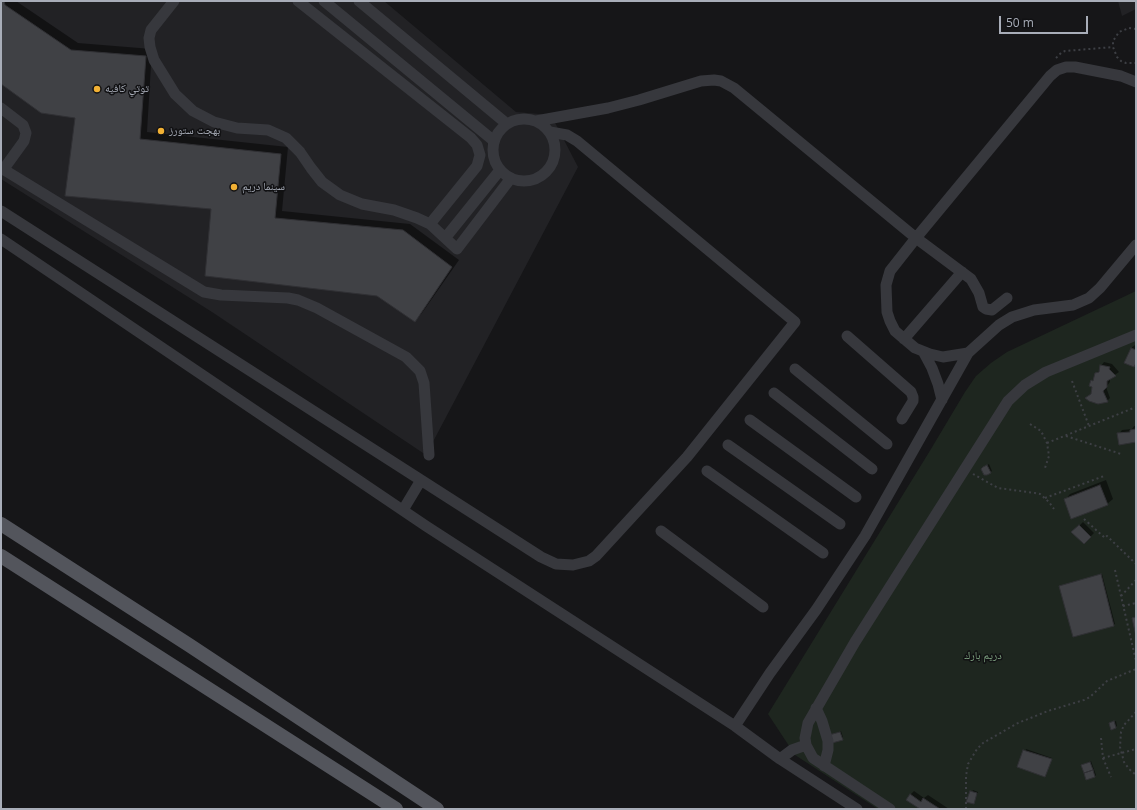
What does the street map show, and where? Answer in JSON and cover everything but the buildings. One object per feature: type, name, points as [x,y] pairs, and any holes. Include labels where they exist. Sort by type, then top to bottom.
[{"type":"main road","points":[[1,524],[189,645],[437,809]]},
{"type":"main road","points":[[1,556],[396,809]]},
{"type":"lane","points":[[174,1],[151,30],[150,47],[154,60],[175,94],[184,103],[203,117],[220,124],[237,128],[268,130],[277,133],[294,144],[322,182],[340,196],[362,204],[404,212],[430,224],[457,248],[511,178]]},
{"type":"lane","points":[[298,1],[477,145],[480,155],[477,166],[430,224]]},
{"type":"lane","points":[[324,1],[494,141]]},
{"type":"lane","points":[[359,1],[507,124]]},
{"type":"lane","points":[[968,353],[943,356],[924,353],[915,348],[895,331],[887,312],[886,285],[890,271],[1050,76],[1057,70],[1066,67],[1075,67],[1121,76],[1136,82]]},
{"type":"lane","points":[[536,121],[608,108],[701,81],[721,81],[734,88],[916,238],[971,279],[979,293],[983,307],[986,310],[994,308],[1007,298]]},
{"type":"lane","points":[[1,108],[23,125],[26,133],[24,141],[2,169],[204,292],[221,295],[288,298],[298,300],[317,308],[406,357],[420,371],[424,383],[429,455]]},
{"type":"lane","points":[[526,118],[544,125],[550,132],[554,140],[554,158],[545,173],[528,181],[519,181],[511,178],[500,170],[495,161],[493,151],[494,141],[501,128],[507,124],[516,119],[526,118]]},
{"type":"lane","points":[[1,211],[548,561],[564,566],[581,564],[596,556],[687,456],[795,322],[577,141],[567,135],[550,132]]},
{"type":"lane","points":[[446,237],[500,170]]},
{"type":"lane","points":[[1,240],[403,510],[735,726],[780,759],[857,809]]},
{"type":"lane","points":[[735,726],[770,673],[816,610],[865,536],[968,353],[999,325],[1012,317],[1034,310],[1073,305],[1089,298],[1100,288],[1136,245]]},
{"type":"lane","points":[[904,339],[962,272]]},
{"type":"lane","points":[[890,809],[813,758],[806,745],[806,731],[816,708],[855,642],[1008,402],[1025,385],[1046,372],[1136,335]]},
{"type":"lane","points":[[847,336],[911,392],[914,397],[913,401],[902,419]]},
{"type":"lane","points":[[924,353],[934,373],[942,400]]},
{"type":"lane","points":[[795,369],[887,444]]},
{"type":"lane","points":[[774,393],[872,469]]},
{"type":"lane","points":[[750,420],[856,497]]},
{"type":"lane","points":[[728,445],[840,524]]},
{"type":"lane","points":[[707,471],[823,554]]},
{"type":"lane","points":[[403,510],[421,480]]},
{"type":"lane","points":[[661,531],[763,607]]},
{"type":"lane","points":[[816,708],[828,741],[827,758],[824,766]]},
{"type":"lane","points":[[780,759],[792,750],[806,745]]},
{"type":"path","points":[[1136,29],[1129,28],[1119,32],[1113,41],[1112,47],[1116,57],[1121,61],[1126,63],[1136,63]]},
{"type":"path","points":[[1057,70],[1055,61],[1065,50],[1112,47]]},
{"type":"path","points":[[1072,381],[1089,426]]},
{"type":"path","points":[[1047,443],[1136,407]]},
{"type":"path","points":[[1030,424],[1041,432],[1047,443],[1049,456],[1045,468]]},
{"type":"path","points":[[1065,436],[1121,454]]},
{"type":"path","points":[[966,469],[998,488],[1035,492],[1045,498],[1054,509]]},
{"type":"path","points":[[1045,498],[1104,476]]},
{"type":"path","points":[[1084,519],[1105,538],[1107,536],[1136,564]]},
{"type":"path","points":[[1115,570],[1136,661]]},
{"type":"path","points":[[1121,596],[1136,580]]},
{"type":"path","points":[[1123,606],[1136,603]]},
{"type":"path","points":[[966,809],[966,776],[968,764],[977,749],[983,743],[1018,723],[1048,711],[1084,700],[1090,697],[1107,681],[1136,669]]},
{"type":"path","points":[[1136,712],[1129,718],[1121,732],[1120,739],[1121,753],[1129,769],[1136,775]]},
{"type":"path","points":[[1101,738],[1103,758],[1111,777]]},
{"type":"path","points":[[1103,758],[1136,749]]},
{"type":"shaded area","points":[[1,1],[384,1],[516,112],[551,115],[578,167],[426,455],[212,312],[1,179]]},
{"type":"shaded area","points":[[1118,1],[1136,1],[1136,9],[1122,16]]},
{"type":"green space","name":"دريم بارك","points":[[1136,291],[1136,809],[878,809],[795,755],[768,714],[976,376],[1007,352]]},
{"type":"place","name":"توتي كافيه","points":[[97,89]]},
{"type":"place","name":"بهجت ستورز","points":[[161,131]]},
{"type":"place","name":"سينما دريم","points":[[234,187]]}]
